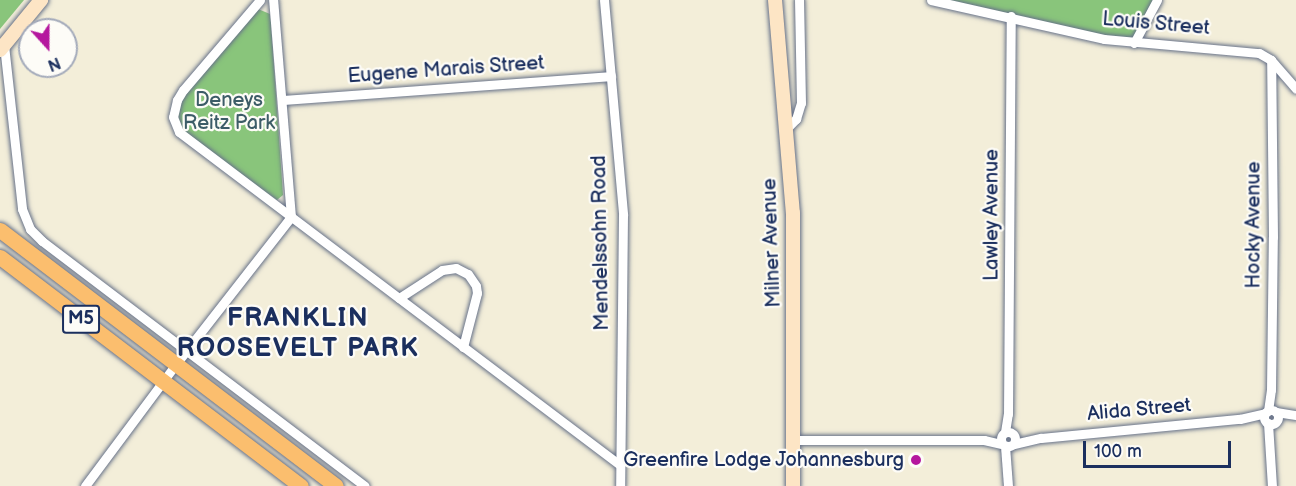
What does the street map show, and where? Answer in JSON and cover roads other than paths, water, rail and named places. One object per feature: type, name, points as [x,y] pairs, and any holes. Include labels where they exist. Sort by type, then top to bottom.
[{"type":"main road","points":[[2,48],[41,0]]},
{"type":"main road","name":"Milner Avenue","points":[[775,0],[795,275],[793,486]]},
{"type":"main road","name":"M5","points":[[0,230],[336,486]]},
{"type":"main road","name":"M5","points":[[0,257],[301,486]]},
{"type":"street","points":[[260,0],[183,90],[177,100],[173,117],[179,132],[620,465]]},
{"type":"street","points":[[85,486],[176,364],[291,217],[284,100],[273,0]]},
{"type":"street","name":"Mendelssohn Road","points":[[604,0],[623,215],[620,486]]},
{"type":"street","points":[[786,130],[796,119],[801,103],[799,0]]},
{"type":"street","name":"Louis Street","points":[[931,0],[1011,16],[1087,36],[1134,43],[1251,52],[1271,60]]},
{"type":"street","points":[[1134,43],[1157,0]]},
{"type":"street","name":"Lawley Avenue","points":[[1008,486],[1011,16]]},
{"type":"street","points":[[2,48],[22,209],[30,229],[42,241],[364,486]]},
{"type":"street","points":[[1271,60],[1296,89]]},
{"type":"street","name":"Hocky Avenue","points":[[1271,60],[1272,486]]},
{"type":"street","name":"Eugene Marais Street","points":[[284,100],[610,76]]},
{"type":"street","points":[[399,298],[442,270],[456,268],[468,274],[476,286],[477,293],[463,347]]},
{"type":"street","name":"Alida Street","points":[[794,440],[1041,438],[1240,419],[1296,416]]},
{"type":"place","name":"Greenfire Lodge Johannesburg","points":[[916,460]]},
{"type":"district","name":"FRANKLIN ROOSEVELT PARK","points":[[298,334]]},
{"type":"park label","name":"Deneys Reitz Park","points":[[229,112]]}]
